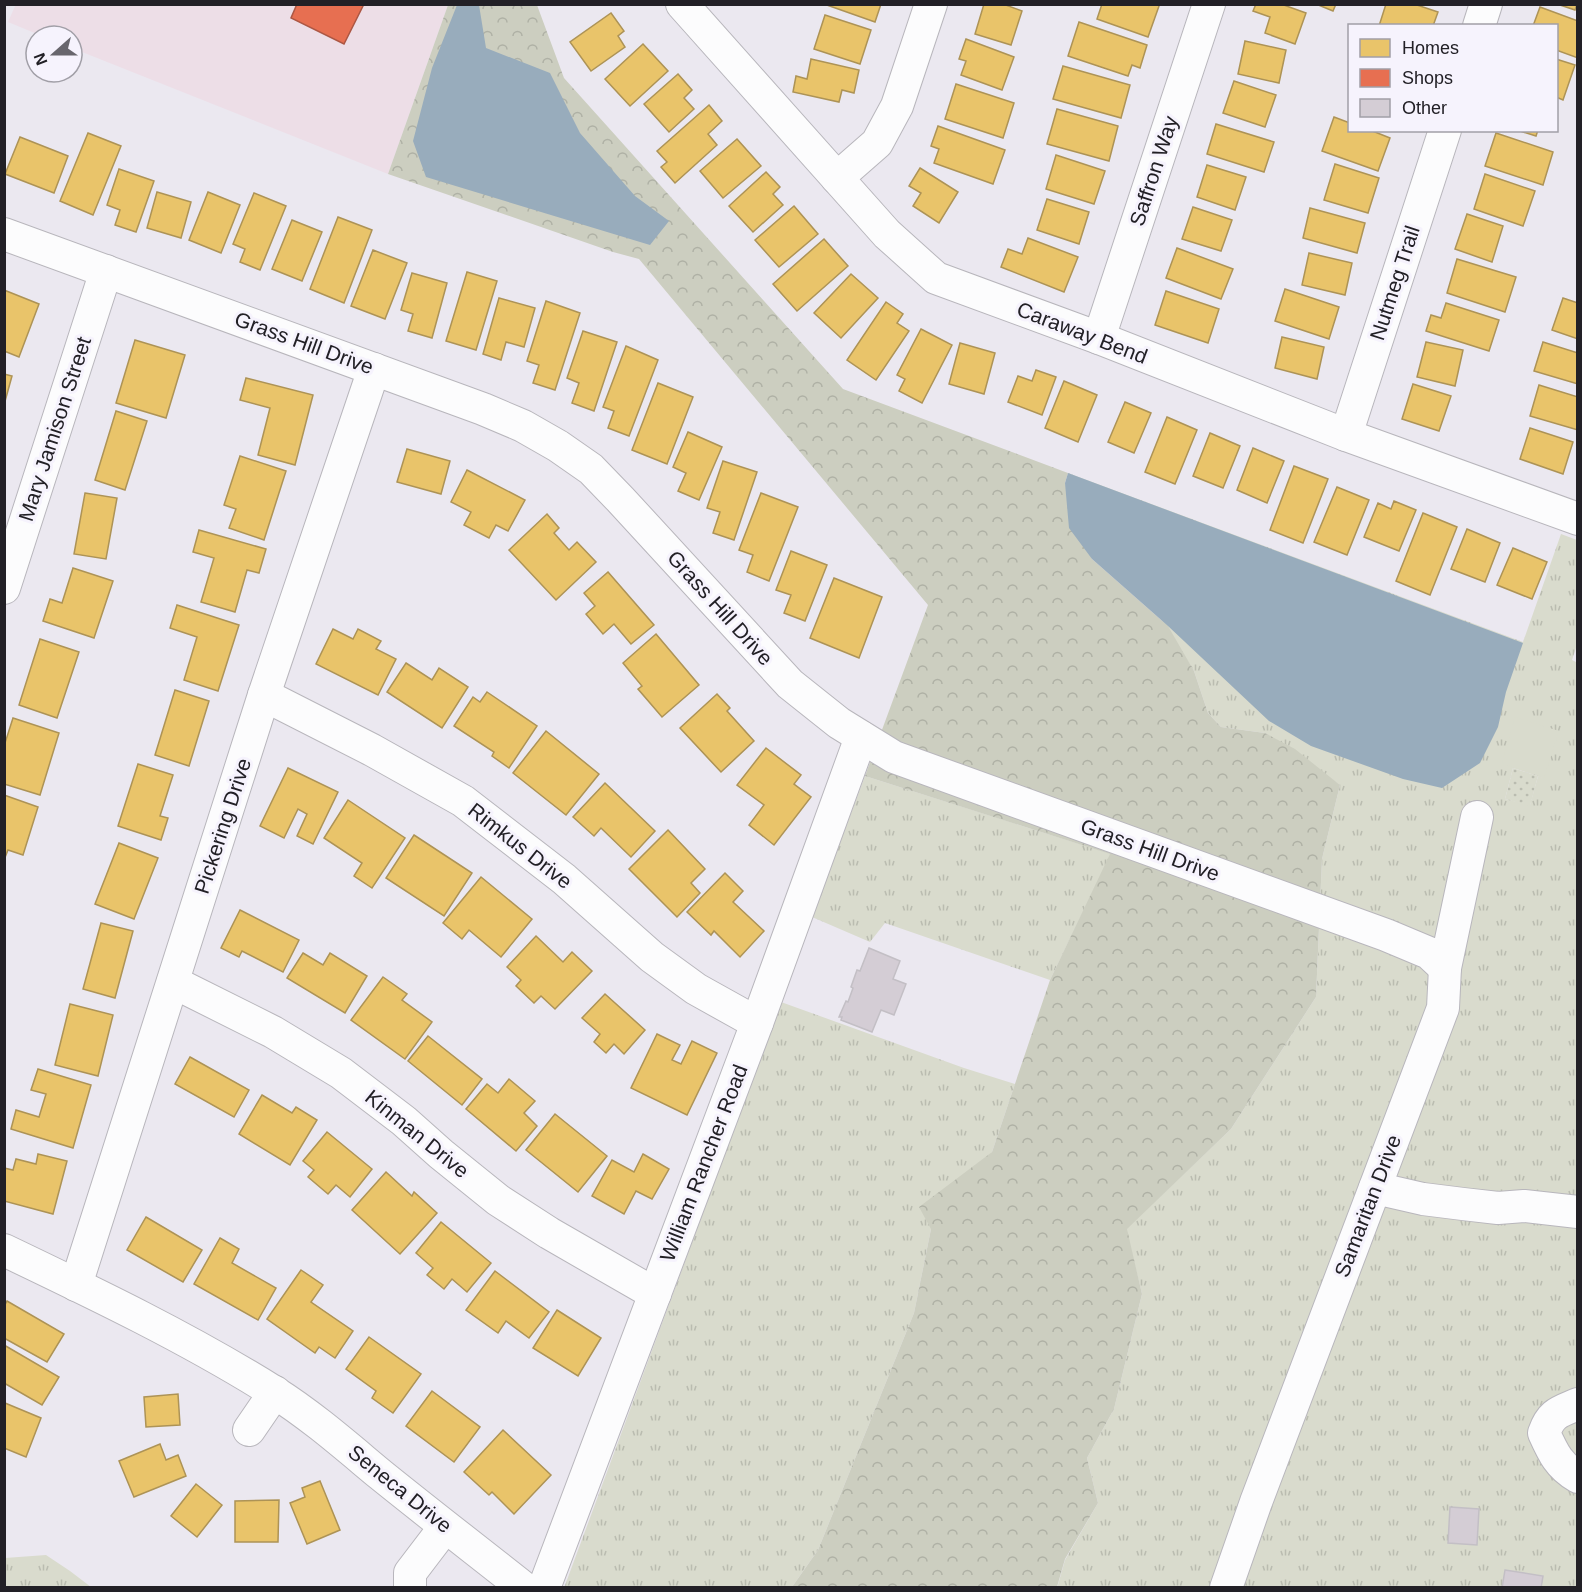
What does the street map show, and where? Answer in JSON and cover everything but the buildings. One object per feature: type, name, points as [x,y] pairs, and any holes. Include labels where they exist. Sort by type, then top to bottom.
[{"type":"street","name":"Caraway Bend","points":[[682,4],[887,234],[936,278],[1098,338],[1346,435],[1578,519]]},
{"type":"street","points":[[837,178],[877,143],[897,106],[931,4]]},
{"type":"street","name":"Saffron Way","points":[[1098,338],[1209,4]]},
{"type":"street","points":[[1480,24],[1486,4]]},
{"type":"street","name":"Nutmeg Trail","points":[[1346,435],[1444,132]]},
{"type":"street","name":"Grass Hill Drive","points":[[4,234],[483,409],[523,426],[558,446],[591,469],[790,684],[861,738],[894,757],[1386,935],[1429,954],[1445,968]]},
{"type":"street","name":"Mary Jamison Street","points":[[4,588],[106,271]]},
{"type":"street","name":"Pickering Drive","points":[[76,1285],[264,695],[374,369]]},
{"type":"street","name":"Rimkus Drive","points":[[264,695],[372,750],[462,801],[564,879],[652,957],[696,989],[757,1023]]},
{"type":"street","name":"William Rancher Road","points":[[544,1587],[757,1023],[861,738]]},
{"type":"street","name":"Samaritan Drive","points":[[1226,1587],[1443,1008],[1445,968],[1477,817]]},
{"type":"street","name":"Kinman Drive","points":[[173,982],[273,1032],[341,1073],[404,1121],[498,1200],[549,1233],[655,1294]]},
{"type":"street","points":[[1374,1188],[1423,1199],[1463,1204],[1498,1208],[1524,1206],[1578,1212]]},
{"type":"street","name":"Seneca Drive","points":[[4,1250],[176,1336],[274,1392],[318,1423],[445,1527],[524,1587]]},
{"type":"street","points":[[249,1430],[274,1392]]},
{"type":"street","points":[[1578,1404],[1549,1420],[1544,1433],[1560,1464],[1578,1477]]},
{"type":"street","points":[[410,1587],[410,1574],[445,1527]]},
{"type":"shaded area","points":[[16,4],[448,5],[388,174],[84,53],[84,24],[24,24],[24,29],[8,22]]},
{"type":"green space","points":[[448,5],[537,5],[564,78],[843,389],[1068,473],[1065,483],[1092,559],[1168,626],[1194,671],[1208,713],[1221,727],[1265,733],[1295,749],[1340,785],[1322,859],[1316,997],[1231,1129],[1127,1229],[1142,1294],[1114,1409],[1087,1458],[1098,1503],[1065,1559],[1057,1587],[792,1587],[818,1550],[914,1313],[931,1229],[919,1207],[992,1152],[1050,980],[1110,854],[865,776],[928,605],[639,259],[388,174]]},
{"type":"green space","points":[[1068,473],[1523,642],[1561,534],[1577,540],[1578,642],[1572,660],[1578,663],[1577,1587],[1541,1587],[1543,1576],[1505,1570],[1502,1588],[1057,1588],[1065,1560],[1098,1503],[1087,1458],[1114,1409],[1142,1294],[1126,1229],[1231,1129],[1316,997],[1322,859],[1340,785],[1265,733],[1221,727],[1208,713],[1194,671]],"holes":[[[1513,768],[1538,776],[1530,805],[1505,799]],[[1450,1507],[1479,1510],[1477,1545],[1448,1543]]]},
{"type":"green space","points":[[1515,717],[1559,731],[1544,778],[1502,763]]},
{"type":"green space","points":[[1513,768],[1538,776],[1530,806],[1505,799]]},
{"type":"green space","points":[[865,776],[1111,854],[1050,980],[885,923],[870,942],[812,917]]},
{"type":"green space","points":[[781,1002],[1015,1084],[992,1152],[931,1229],[914,1313],[818,1550],[792,1587],[564,1588]]},
{"type":"green space","points":[[46,1555],[91,1587],[5,1587],[5,1558]]},
{"type":"water","points":[[457,5],[479,5],[486,48],[550,73],[580,133],[635,196],[669,221],[650,245],[426,177],[413,141],[432,68]]},
{"type":"water","points":[[1068,473],[1523,643],[1506,692],[1498,727],[1480,763],[1442,788],[1403,779],[1311,746],[1269,721],[1168,626],[1092,559],[1069,528],[1065,483]]}]
